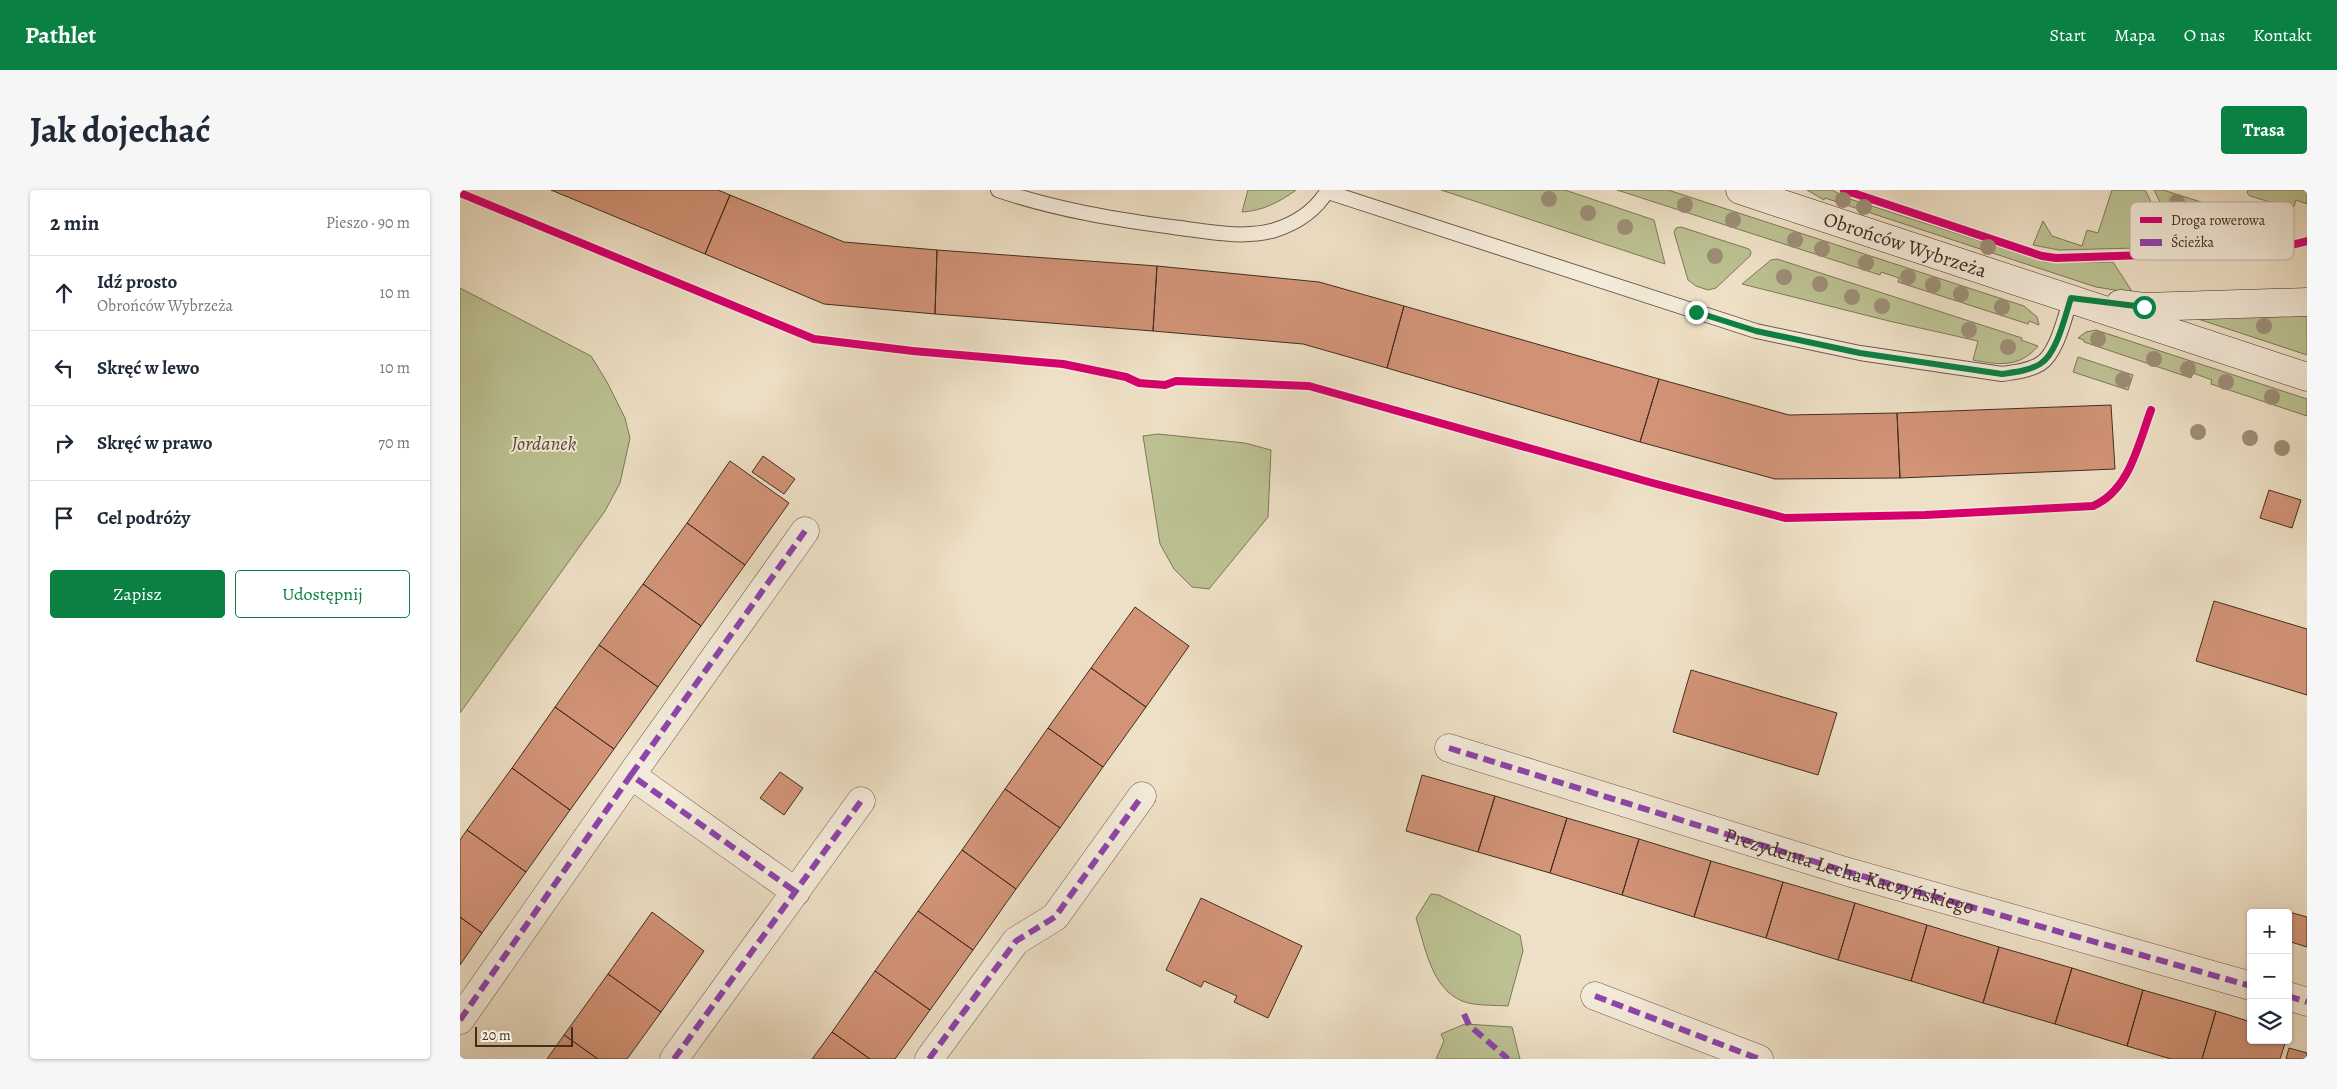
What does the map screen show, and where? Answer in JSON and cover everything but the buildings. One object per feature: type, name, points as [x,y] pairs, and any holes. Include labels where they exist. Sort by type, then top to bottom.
[{"type":"street","name":"Obrońców Wybrzeża","points":[[1740,190],[2307,376]]},
{"type":"street","name":"Obrońców Wybrzeża","points":[[2071,298],[2144,307],[2307,302]]},
{"type":"street","points":[[460,1020],[631,775],[805,531]]},
{"type":"street","name":"Prezydenta Lecha Kaczyńskiego","points":[[1449,748],[1848,872],[2247,985]]},
{"type":"street","points":[[631,775],[796,892]]},
{"type":"street","points":[[929,1059],[1016,941],[1055,917],[1142,796]]},
{"type":"street","points":[[674,1059],[861,801]]},
{"type":"street","points":[[1595,996],[1759,1059]]},
{"type":"street","points":[[2292,997],[2307,1002]]},
{"type":"lane","points":[[998,190],[1026,200],[1106,218],[1200,231],[1244,234],[1274,230],[1295,221],[1314,209],[1328,191],[1756,331],[1860,353],[2002,374],[2023,371],[2042,363],[2057,342],[2071,298]]},
{"type":"green space","points":[[1248,190],[1296,190],[1271,205],[1257,210],[1242,212]]},
{"type":"green space","points":[[1441,190],[1565,190],[1654,220],[1665,264]]},
{"type":"green space","points":[[1617,190],[1668,190],[2024,306],[2037,317],[2039,325],[2029,321],[2028,324],[1898,282],[1899,278],[1881,272],[1880,275]]},
{"type":"green space","points":[[1807,190],[1832,190],[1847,198],[2045,262],[2113,262],[2133,293],[2096,287],[1825,198],[1824,200]]},
{"type":"green space","points":[[2112,190],[2145,190],[2151,202],[2130,202],[2130,248],[2059,250],[2033,245],[2043,221],[2052,236],[2082,246],[2087,230],[2098,233]]},
{"type":"green space","points":[[2154,190],[2163,190],[2201,202],[2160,202]]},
{"type":"green space","points":[[2248,190],[2307,190],[2307,204],[2296,200],[2294,206],[2294,202],[2270,202],[2250,196],[2247,193]]},
{"type":"green space","points":[[1681,227],[1749,249],[1751,252],[1750,256],[1716,288],[1708,290],[1696,286],[1688,280],[1674,232],[1676,228]]},
{"type":"green space","points":[[1777,259],[2022,338],[2021,340],[2038,346],[2024,358],[2008,363],[2000,364],[1973,360],[1978,341],[1742,284],[1771,260]]},
{"type":"green space","name":"Jordanek","points":[[460,288],[591,356],[607,382],[625,418],[630,438],[620,483],[605,511],[460,713]]},
{"type":"green space","points":[[2307,315],[2307,355],[2195,318]]},
{"type":"green space","points":[[2096,330],[2307,399],[2307,416],[2211,384],[2212,380],[2193,373],[2191,378],[2084,342],[2084,340],[2078,338],[2086,332]]},
{"type":"green space","points":[[2078,357],[2133,375],[2128,390],[2073,372]]},
{"type":"green space","points":[[1158,434],[1245,443],[1271,450],[1268,517],[1209,589],[1192,587],[1174,569],[1160,544],[1143,436]]},
{"type":"green space","points":[[1431,894],[1439,895],[1520,935],[1523,951],[1508,1006],[1478,1005],[1462,1001],[1451,995],[1436,976],[1426,953],[1416,918]]},
{"type":"green space","points":[[1465,1024],[1512,1027],[1520,1059],[1436,1059],[1444,1041],[1441,1034]]},
{"type":"marked path","points":[[631,775],[805,531]]},
{"type":"marked path","points":[[1449,748],[1848,872],[2247,985]]},
{"type":"marked path","points":[[460,1020],[631,775],[796,892]]},
{"type":"marked path","points":[[929,1059],[1016,941],[1055,917],[1142,796]]},
{"type":"marked path","points":[[674,1059],[861,801]]},
{"type":"marked path","points":[[1595,996],[1759,1059]]},
{"type":"marked path","points":[[2292,997],[2307,1002]]},
{"type":"marked path","points":[[1464,1014],[1469,1025],[1508,1059]]},
{"type":"cycle path","points":[[1844,190],[2042,256],[2056,258],[2130,256]]},
{"type":"cycle path","points":[[460,193],[814,339],[913,351],[1063,364],[1126,377],[1139,383],[1165,385],[1176,381],[1309,386],[1649,482],[1785,518],[1925,515],[2093,506],[2115,490],[2124,478],[2131,466],[2151,410]]},
{"type":"cycle path","points":[[2294,244],[2307,241]]},
{"type":"route","points":[[1696,312],[1756,331],[1860,353],[2002,374],[2023,371],[2042,363],[2057,342],[2071,298],[2144,307]]}]
